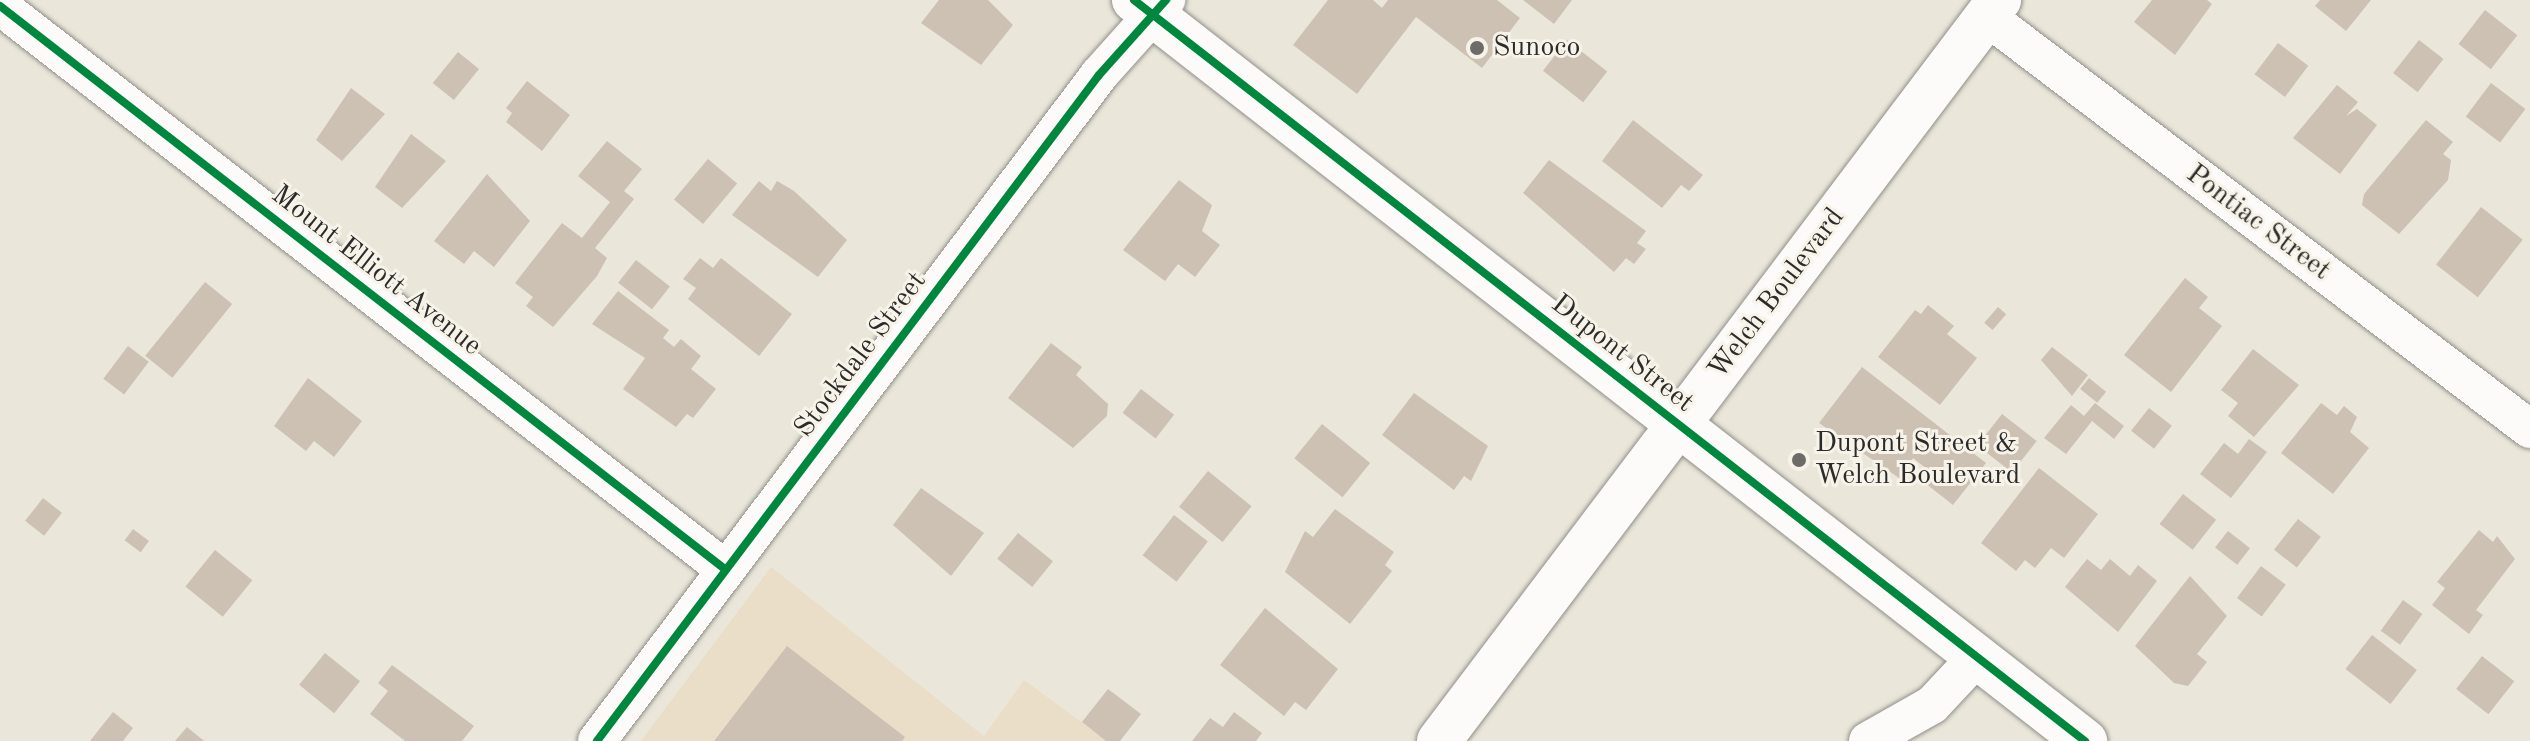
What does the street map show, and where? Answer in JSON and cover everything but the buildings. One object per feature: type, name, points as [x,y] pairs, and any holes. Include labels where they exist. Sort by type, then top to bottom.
[{"type":"street","name":"Dupont Street","points":[[1151,5],[1677,425],[2085,741]]},
{"type":"street","name":"Stockdale Street","points":[[597,741],[1151,5]]},
{"type":"street","name":"Mount Elliott Avenue","points":[[0,6],[726,570]]},
{"type":"street","name":"Welch Boulevard","points":[[1439,741],[1992,8]]},
{"type":"street","name":"Pontiac Street","points":[[1992,8],[2530,429]]},
{"type":"street","points":[[1868,741],[1932,705],[1976,658]]},
{"type":"shaded area","points":[[771,567],[984,736],[1024,680],[1107,741],[641,741]]},
{"type":"cycle path","points":[[1134,0],[2085,741]]},
{"type":"cycle path","points":[[597,741],[1099,75],[1166,0]]},
{"type":"cycle path","points":[[0,6],[726,570]]},
{"type":"place","name":"Sunoco","points":[[1477,48]]},
{"type":"place","name":"Dupont Street & Welch Boulevard","points":[[1799,460]]}]
